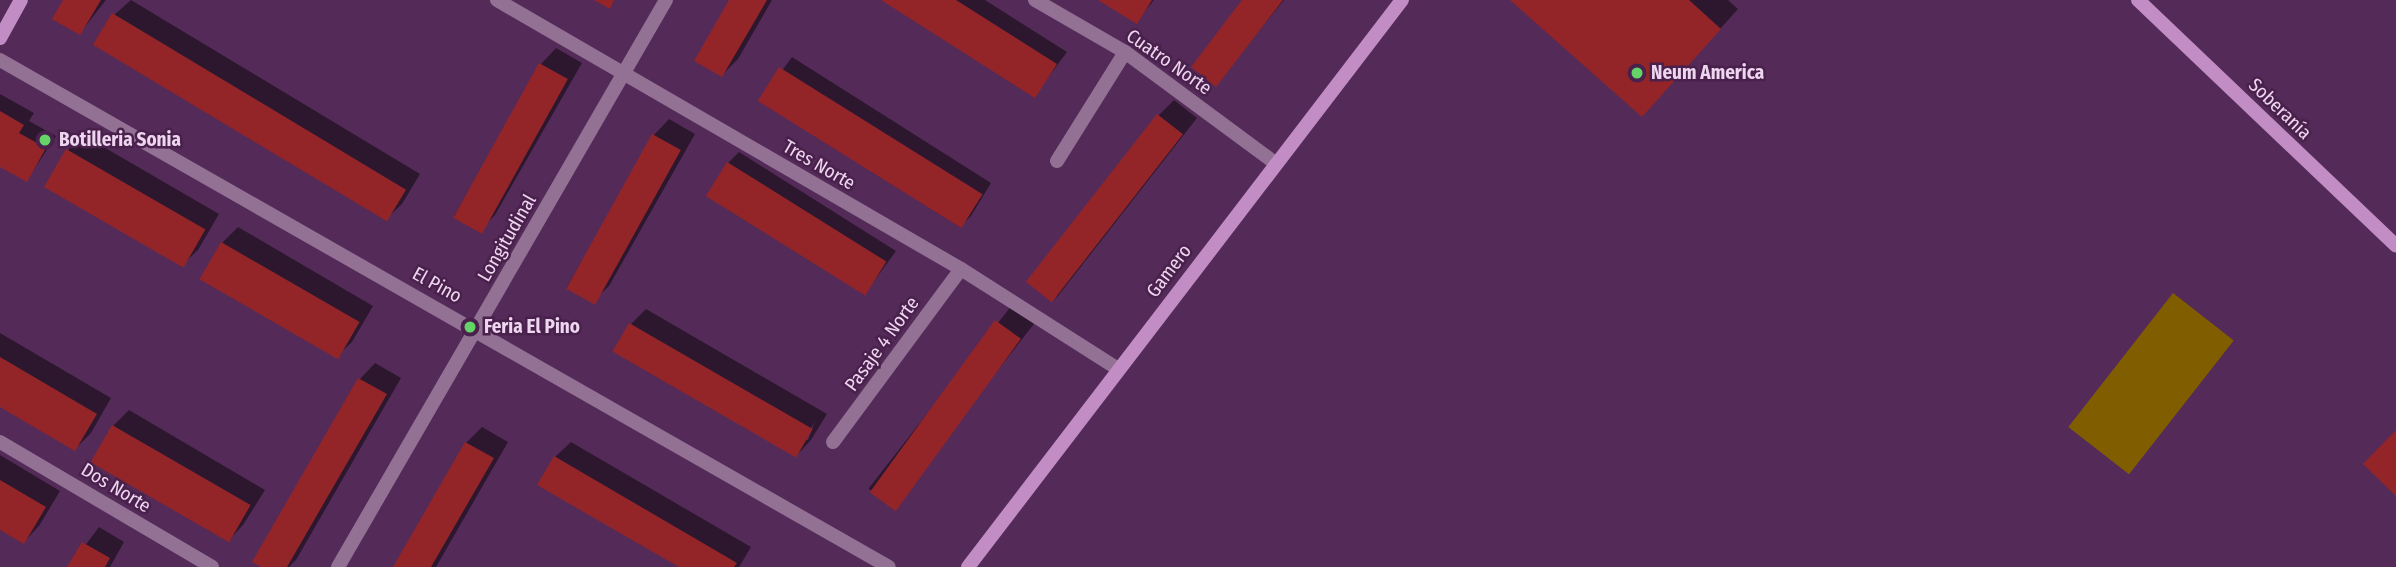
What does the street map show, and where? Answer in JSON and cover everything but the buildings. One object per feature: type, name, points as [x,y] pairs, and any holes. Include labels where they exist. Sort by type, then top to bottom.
[{"type":"street","points":[[0,38],[21,0]]},
{"type":"street","name":"Tres Norte","points":[[497,0],[961,269],[1118,369]]},
{"type":"street","name":"Longitudinal","points":[[338,567],[666,0]]},
{"type":"street","name":"Cuatro Norte","points":[[1035,0],[1125,52],[1275,163]]},
{"type":"street","name":"Gamero","points":[[968,567],[1402,0]]},
{"type":"street","name":"Soberanía","points":[[2138,0],[2396,246]]},
{"type":"street","points":[[1057,161],[1125,52]]},
{"type":"street","name":"El Pino","points":[[0,60],[476,329],[889,567]]},
{"type":"street","name":"Pasaje 4 Norte","points":[[833,442],[961,269]]},
{"type":"street","name":"Dos Norte","points":[[0,442],[212,567]]},
{"type":"shaded area","points":[[2173,293],[2234,340],[2129,474],[2068,427]]},
{"type":"place","name":"Neum America","points":[[1637,73]]},
{"type":"place","name":"Botilleria Sonia","points":[[45,140]]},
{"type":"place","name":"Feria El Pino","points":[[470,327]]}]
